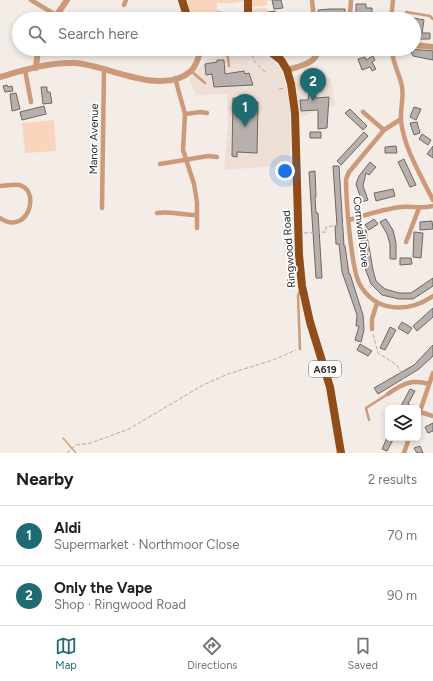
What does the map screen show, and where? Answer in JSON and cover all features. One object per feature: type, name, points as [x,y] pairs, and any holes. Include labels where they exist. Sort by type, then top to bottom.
[{"type":"highway","points":[[182,0],[186,12]]},
{"type":"highway","points":[[248,0],[248,12]]},
{"type":"highway","name":"Ringwood Road","points":[[278,56],[287,70],[295,113],[298,233],[302,286],[310,322],[330,387],[341,453]]},
{"type":"street","points":[[31,0],[48,12]]},
{"type":"street","points":[[59,12],[67,0]]},
{"type":"street","points":[[312,0],[313,12]]},
{"type":"street","points":[[350,0],[350,12]]},
{"type":"street","points":[[392,12],[393,0]]},
{"type":"street","points":[[421,45],[433,47]]},
{"type":"street","points":[[36,68],[37,56]]},
{"type":"street","points":[[0,77],[25,70],[75,63],[158,81],[175,78],[191,71],[199,56]]},
{"type":"street","points":[[287,70],[311,62],[315,56]]},
{"type":"street","points":[[393,56],[401,80],[403,93],[401,119],[404,137],[433,200]]},
{"type":"street","points":[[25,70],[31,102]]},
{"type":"street","name":"Manor Avenue","points":[[102,208],[104,70]]},
{"type":"street","points":[[175,78],[185,114],[183,150],[194,184],[197,228]]},
{"type":"street","points":[[185,114],[201,112],[207,113]]},
{"type":"street","points":[[363,112],[384,130]]},
{"type":"street","name":"Cornwall Drive","points":[[377,303],[367,295],[359,282],[349,222],[346,180],[349,172],[384,130],[401,119]]},
{"type":"street","points":[[160,164],[186,161],[208,156],[217,157]]},
{"type":"street","points":[[0,186],[17,185],[26,189],[29,193],[30,210],[26,217],[22,220],[8,222],[0,218]]},
{"type":"street","points":[[349,222],[386,209],[433,206]]},
{"type":"street","points":[[406,242],[419,208]]},
{"type":"street","points":[[157,213],[167,212],[181,215],[197,215]]},
{"type":"street","points":[[372,329],[372,319],[377,303],[387,307],[398,308],[420,304],[433,296]]},
{"type":"street","points":[[421,409],[433,373]]},
{"type":"street","points":[[388,394],[406,382],[418,381],[429,384]]},
{"type":"street","points":[[421,412],[433,416]]},
{"type":"street","points":[[404,453],[408,441]]},
{"type":"lane","points":[[421,14],[430,16],[433,19]]},
{"type":"lane","points":[[227,56],[229,66]]},
{"type":"lane","points":[[191,71],[205,83]]},
{"type":"lane","points":[[300,349],[298,296],[302,286]]},
{"type":"lane","points":[[369,420],[366,408],[388,394]]},
{"type":"path","points":[[253,56],[255,62],[265,72]]},
{"type":"path","points":[[279,89],[284,88]]},
{"type":"path","points":[[298,233],[326,232],[326,227],[349,222]]},
{"type":"path","points":[[372,329],[373,339],[378,353],[397,365],[406,382]]},
{"type":"path","points":[[67,453],[76,445],[91,443],[128,429],[215,379],[300,349]]},
{"type":"shaded area","points":[[187,0],[244,0],[234,3],[217,3],[217,12],[191,12]]},
{"type":"shaded area","points":[[251,0],[269,0],[267,1],[267,5],[251,7]]},
{"type":"shaded area","points":[[267,8],[268,12],[251,12],[251,9]]},
{"type":"shaded area","points":[[224,56],[266,56],[278,65],[284,77],[290,109],[290,165],[224,170],[228,125],[227,94],[196,95],[189,78],[209,58]]},
{"type":"shaded area","points":[[319,70],[321,80],[331,78],[335,106],[313,112],[301,118],[294,76]]},
{"type":"shaded area","points":[[54,120],[56,151],[25,153],[22,123]]},
{"type":"building","points":[[272,0],[281,0],[283,8],[274,9]]},
{"type":"building","points":[[356,4],[366,4],[366,8],[372,8],[372,12],[356,12]]},
{"type":"building","points":[[345,9],[345,12],[318,12],[318,10]]},
{"type":"building","points":[[421,19],[424,20],[422,33],[430,33],[430,39],[421,39]]},
{"type":"building","points":[[421,50],[433,51],[433,60],[413,56],[421,56]]},
{"type":"building","points":[[373,56],[375,60],[372,62],[376,69],[372,71],[370,67],[362,70],[358,59],[365,57],[366,60]]},
{"type":"building","points":[[217,60],[224,60],[225,74],[244,71],[245,74],[249,73],[253,85],[214,87],[212,74],[206,75],[205,64],[217,62]]},
{"type":"building","points":[[7,85],[8,87],[12,86],[13,91],[5,92],[3,86]]},
{"type":"building","points":[[41,87],[47,87],[47,92],[50,92],[52,103],[43,104]]},
{"type":"building","points":[[315,91],[316,98],[329,97],[327,128],[318,129],[318,110],[301,111],[300,100],[308,100],[309,92]]},
{"type":"building","points":[[16,93],[20,109],[12,111],[10,94]]},
{"type":"building","points":[[233,98],[240,98],[240,101],[258,102],[257,153],[237,152],[237,157],[232,156]]},
{"type":"building","points":[[44,106],[46,114],[22,120],[20,112]]},
{"type":"building","points":[[414,107],[421,109],[416,120],[410,117]]},
{"type":"building","points":[[350,109],[367,126],[363,130],[345,113]]},
{"type":"building","points":[[417,122],[420,133],[414,135],[410,123]]},
{"type":"building","points":[[310,132],[321,132],[321,138],[310,138]]},
{"type":"building","points":[[364,132],[368,136],[341,165],[337,161]]},
{"type":"building","points":[[422,134],[431,140],[428,145],[419,139]]},
{"type":"building","points":[[396,146],[397,153],[385,153],[385,147]]},
{"type":"building","points":[[433,146],[433,158],[427,154]]},
{"type":"building","points":[[404,159],[416,185],[410,187],[398,162]]},
{"type":"building","points":[[370,162],[376,167],[369,175],[366,173],[363,186],[368,200],[362,202],[356,184],[359,176]]},
{"type":"building","points":[[333,166],[339,166],[344,246],[349,274],[363,315],[364,330],[361,342],[355,340],[359,326],[356,326],[357,315],[342,272],[339,244],[336,244],[335,226],[337,226]]},
{"type":"building","points":[[315,171],[316,213],[318,213],[322,278],[316,278],[309,172]]},
{"type":"building","points":[[393,189],[395,196],[376,201],[374,193]]},
{"type":"building","points":[[374,219],[378,224],[369,230],[365,225]]},
{"type":"building","points":[[386,219],[393,230],[396,243],[396,259],[390,259],[390,244],[387,234],[380,222]]},
{"type":"building","points":[[432,221],[433,229],[420,230],[420,222]]},
{"type":"building","points":[[366,230],[376,281],[385,289],[399,293],[411,293],[433,278],[433,286],[413,299],[399,299],[382,295],[371,284],[365,268],[360,231]]},
{"type":"building","points":[[414,232],[423,233],[421,258],[413,257]]},
{"type":"building","points":[[400,258],[411,258],[412,264],[400,265]]},
{"type":"building","points":[[433,308],[433,317],[417,331],[413,326]]},
{"type":"building","points":[[402,322],[412,328],[408,334],[398,328]]},
{"type":"building","points":[[390,327],[396,330],[385,350],[380,348]]},
{"type":"building","points":[[360,344],[372,351],[368,356],[357,350]]},
{"type":"building","points":[[433,345],[433,356],[419,369],[378,394],[374,388],[414,365]]},
{"type":"building","points":[[410,389],[415,391],[408,404],[410,405],[402,405]]},
{"type":"building","points":[[433,423],[433,431],[428,433],[425,427]]},
{"type":"building","points":[[386,441],[392,441],[387,451],[382,449]]},
{"type":"building","points":[[420,446],[423,453],[417,453],[414,448]]},
{"type":"waterway","points":[[63,438],[76,453]]},
{"type":"place","name":"Only the Vape","points":[[313,101]]},
{"type":"place","name":"Aldi","points":[[245,127]]}]
